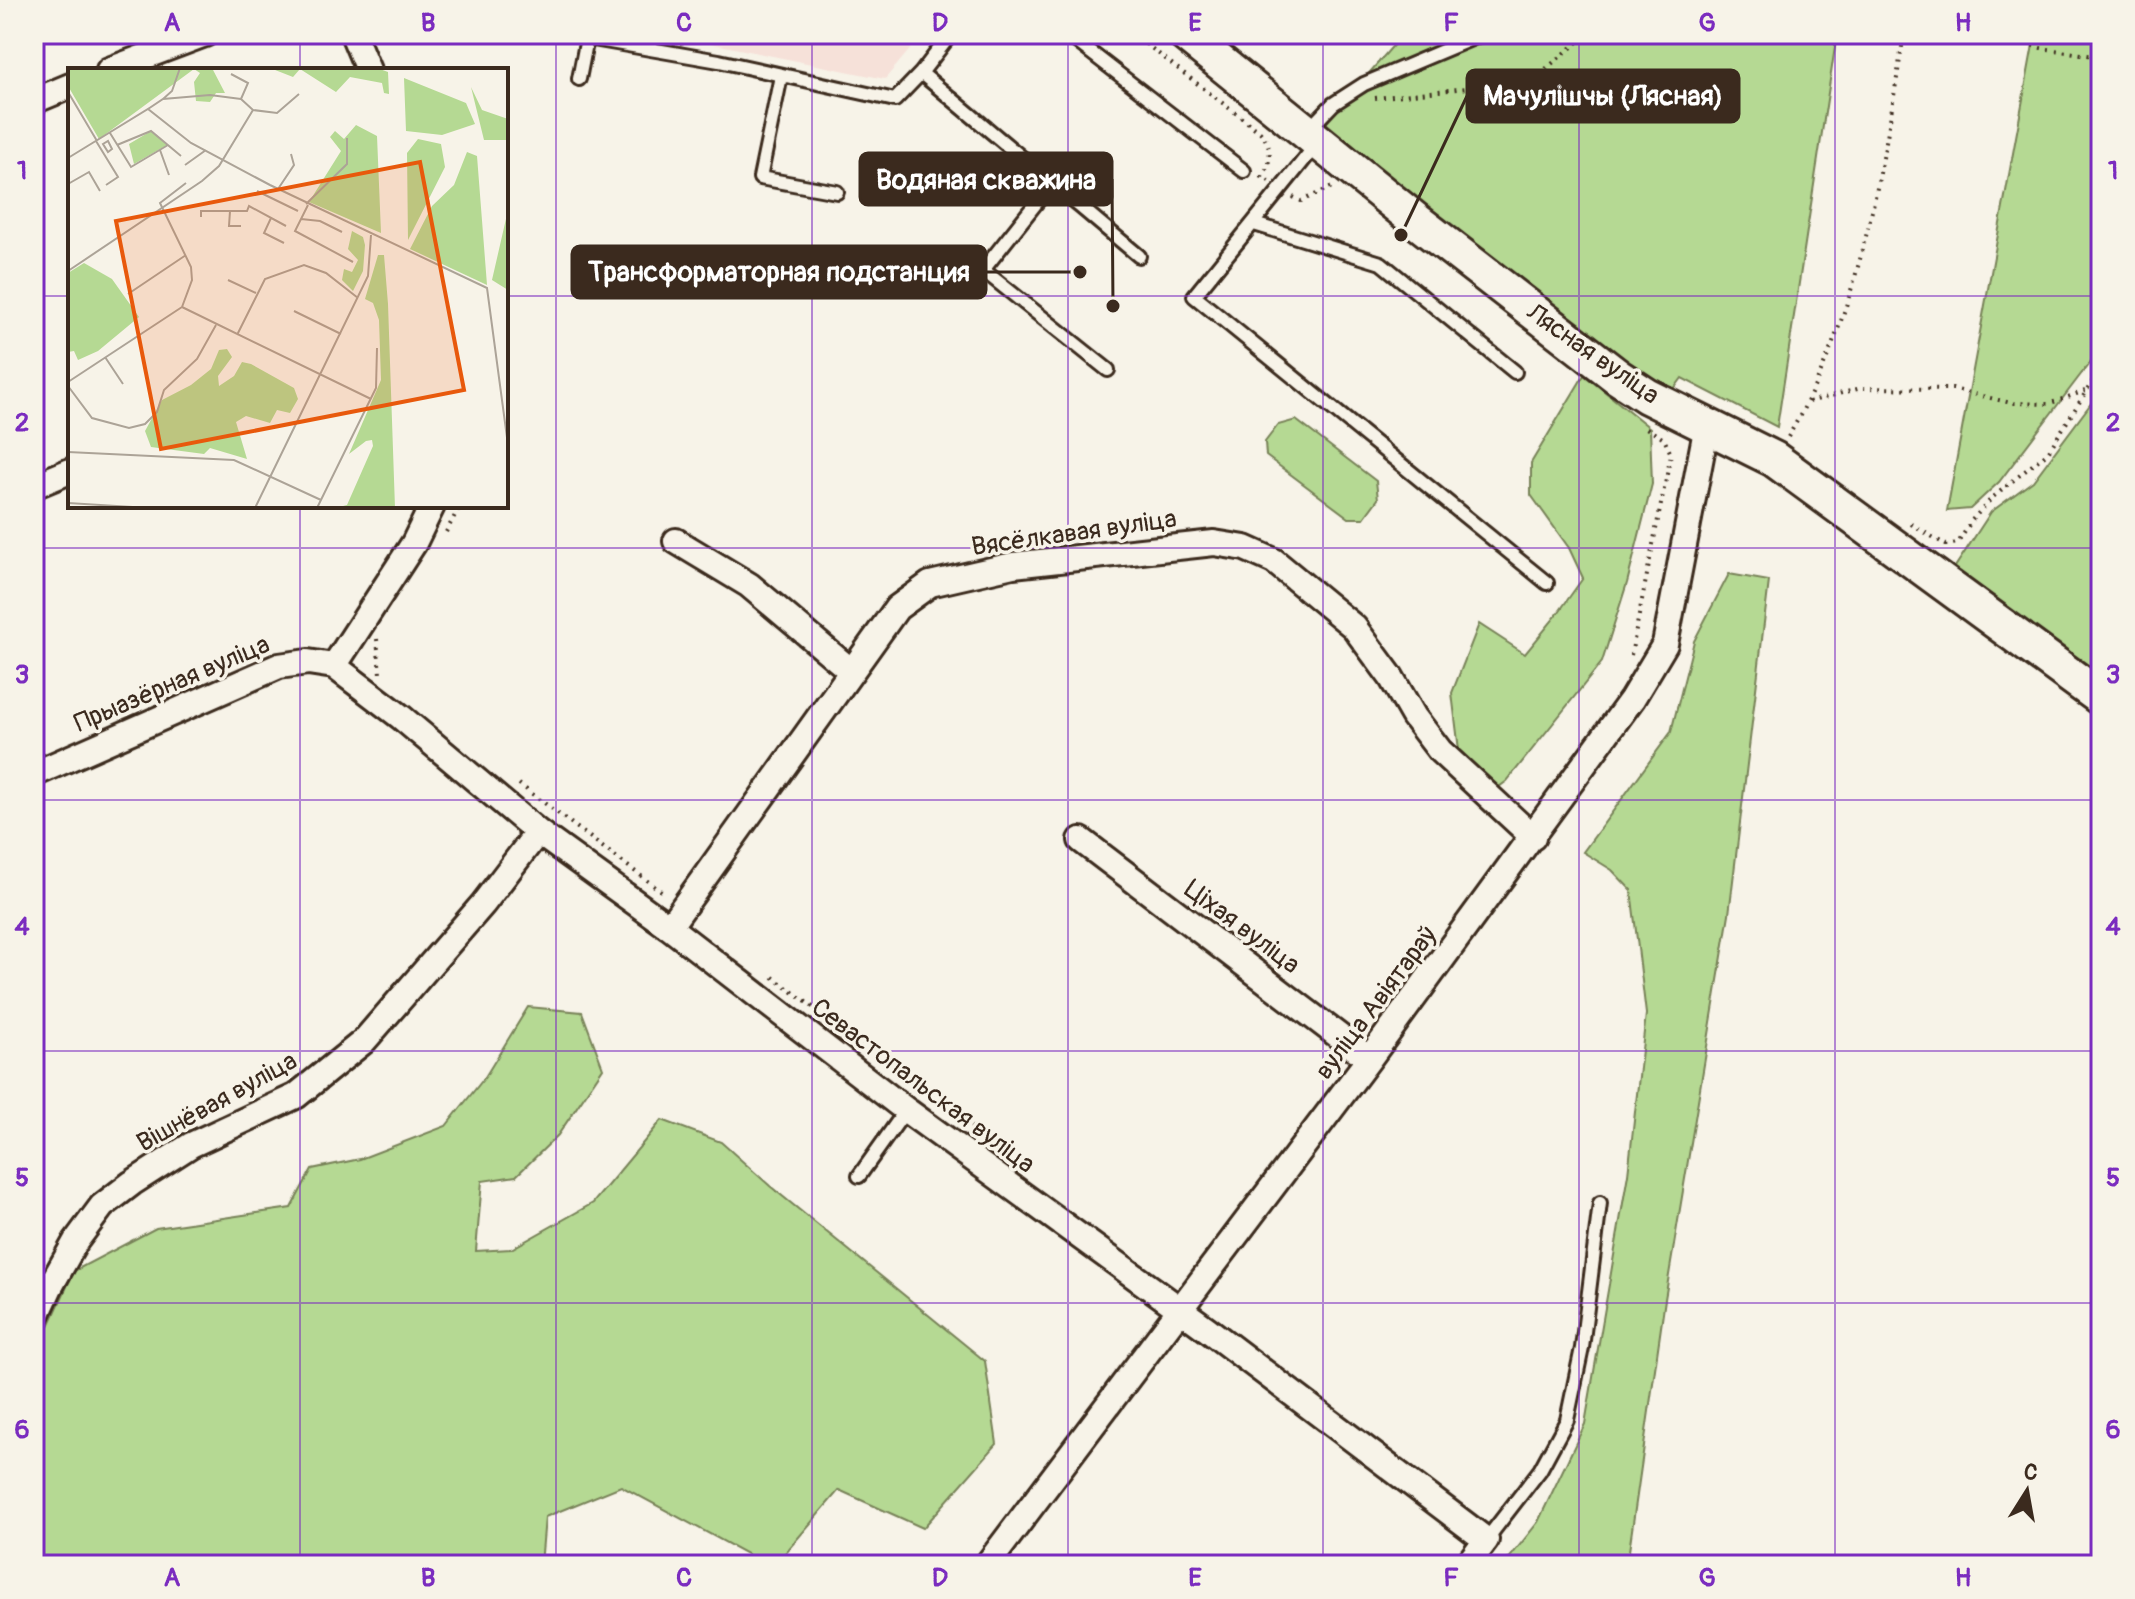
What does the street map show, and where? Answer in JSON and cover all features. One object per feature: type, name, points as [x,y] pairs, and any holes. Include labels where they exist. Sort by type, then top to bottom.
[{"type":"main road","name":"Лясная вуліца","points":[[1185,34],[1618,377],[1647,396],[1707,425],[1784,448],[2101,698]]},
{"type":"street","points":[[114,68],[205,34]]},
{"type":"street","points":[[353,34],[367,68]]},
{"type":"street","points":[[34,101],[68,87]]},
{"type":"street","name":"вуліца Авіятараў","points":[[987,1565],[1369,1059],[1632,699],[1665,644],[1707,425]]},
{"type":"street","points":[[34,486],[68,472]]},
{"type":"street","points":[[334,666],[414,543],[431,508]]},
{"type":"street","points":[[676,541],[749,585],[851,671]]},
{"type":"street","name":"Вясёлкавая вуліца","points":[[675,919],[897,608],[930,584],[1013,565],[1214,543],[1245,548],[1274,561],[1354,627],[1440,751],[1533,837]]},
{"type":"street","name":"Прыазёрная вуліца","points":[[34,774],[279,666],[308,662],[334,666]]},
{"type":"street","name":"Севастопальская вуліца","points":[[334,666],[401,717],[538,832],[675,919],[906,1110],[1486,1540]]},
{"type":"street","name":"Вішнёвая вуліца","points":[[34,1322],[76,1241],[102,1206],[191,1145],[296,1096],[364,1041],[483,904],[538,832]]},
{"type":"street","name":"Ціхая вуліца","points":[[1081,840],[1369,1059]]},
{"type":"street","points":[[1467,1565],[1486,1540]]},
{"type":"lane","points":[[579,79],[587,38],[719,61],[895,100],[951,34]]},
{"type":"lane","points":[[1067,34],[1244,171]]},
{"type":"lane","points":[[1483,34],[1364,84],[1333,104],[1254,224],[1194,296],[1547,583]]},
{"type":"lane","points":[[921,73],[1139,256]]},
{"type":"lane","points":[[781,76],[760,178],[837,192]]},
{"type":"lane","points":[[1052,183],[983,270],[1108,370]]},
{"type":"lane","points":[[1254,224],[1381,263],[1515,372]]},
{"type":"lane","points":[[859,1176],[906,1110]]},
{"type":"lane","points":[[1486,1540],[1540,1470],[1567,1420],[1582,1348],[1600,1203]]},
{"type":"path","points":[[1333,104],[1531,81],[1588,34]]},
{"type":"path","points":[[1784,448],[1809,402],[1848,307],[1885,153],[1904,34]]},
{"type":"path","points":[[1994,34],[2041,48],[2101,57]]},
{"type":"path","points":[[1903,520],[1946,545],[1958,543],[1972,520],[1992,498],[2048,452],[2101,368]]},
{"type":"path","points":[[1809,402],[1861,388],[1953,389],[2011,403],[2048,404],[2087,390]]},
{"type":"path","points":[[1627,666],[1632,654],[1671,454],[1664,439],[1641,425]]},
{"type":"path","points":[[441,539],[459,508]]},
{"type":"path","points":[[367,643],[376,630],[381,681],[371,674]]},
{"type":"path","points":[[517,783],[665,894],[675,919]]},
{"type":"path","points":[[761,969],[1010,1156]]},
{"type":"shaded area","points":[[666,34],[923,34],[885,79]]},
{"type":"green space","points":[[1403,34],[1837,34],[1777,427],[1682,378],[1671,393],[1588,342],[1326,123]]},
{"type":"green space","points":[[2035,34],[2101,34],[2101,348],[1999,482],[1970,509],[1947,511]]},
{"type":"green space","points":[[1584,375],[1650,428],[1652,484],[1627,583],[1602,662],[1507,781],[1492,792],[1459,750],[1452,693],[1479,624],[1525,654],[1583,578],[1569,548],[1531,495],[1531,463]]},
{"type":"green space","points":[[2101,390],[2101,679],[1953,570],[1991,512],[2033,481]]},
{"type":"green space","points":[[1296,420],[1376,481],[1378,499],[1364,518],[1349,518],[1266,456],[1265,442],[1278,425]]},
{"type":"green space","points":[[1729,574],[1769,581],[1729,914],[1665,1299],[1627,1565],[1504,1565],[1538,1522],[1585,1424],[1628,1174],[1646,1014],[1631,890],[1612,870],[1583,852],[1671,732],[1694,641]]},
{"type":"green space","points":[[528,1007],[582,1012],[603,1068],[558,1135],[516,1176],[482,1181],[476,1251],[511,1249],[593,1203],[662,1120],[721,1142],[770,1186],[985,1361],[997,1444],[923,1528],[839,1490],[775,1565],[767,1565],[621,1486],[545,1517],[541,1565],[34,1565],[34,1359],[74,1271],[156,1228],[291,1208],[312,1169],[360,1159],[446,1126],[485,1077]]},
{"type":"place","name":"Мачулішчы (Лясная)","points":[[1401,235]]},
{"type":"place","name":"Трансформаторная подстанция","points":[[1080,272]]},
{"type":"place","name":"Водяная скважина","points":[[1113,306]]}]
